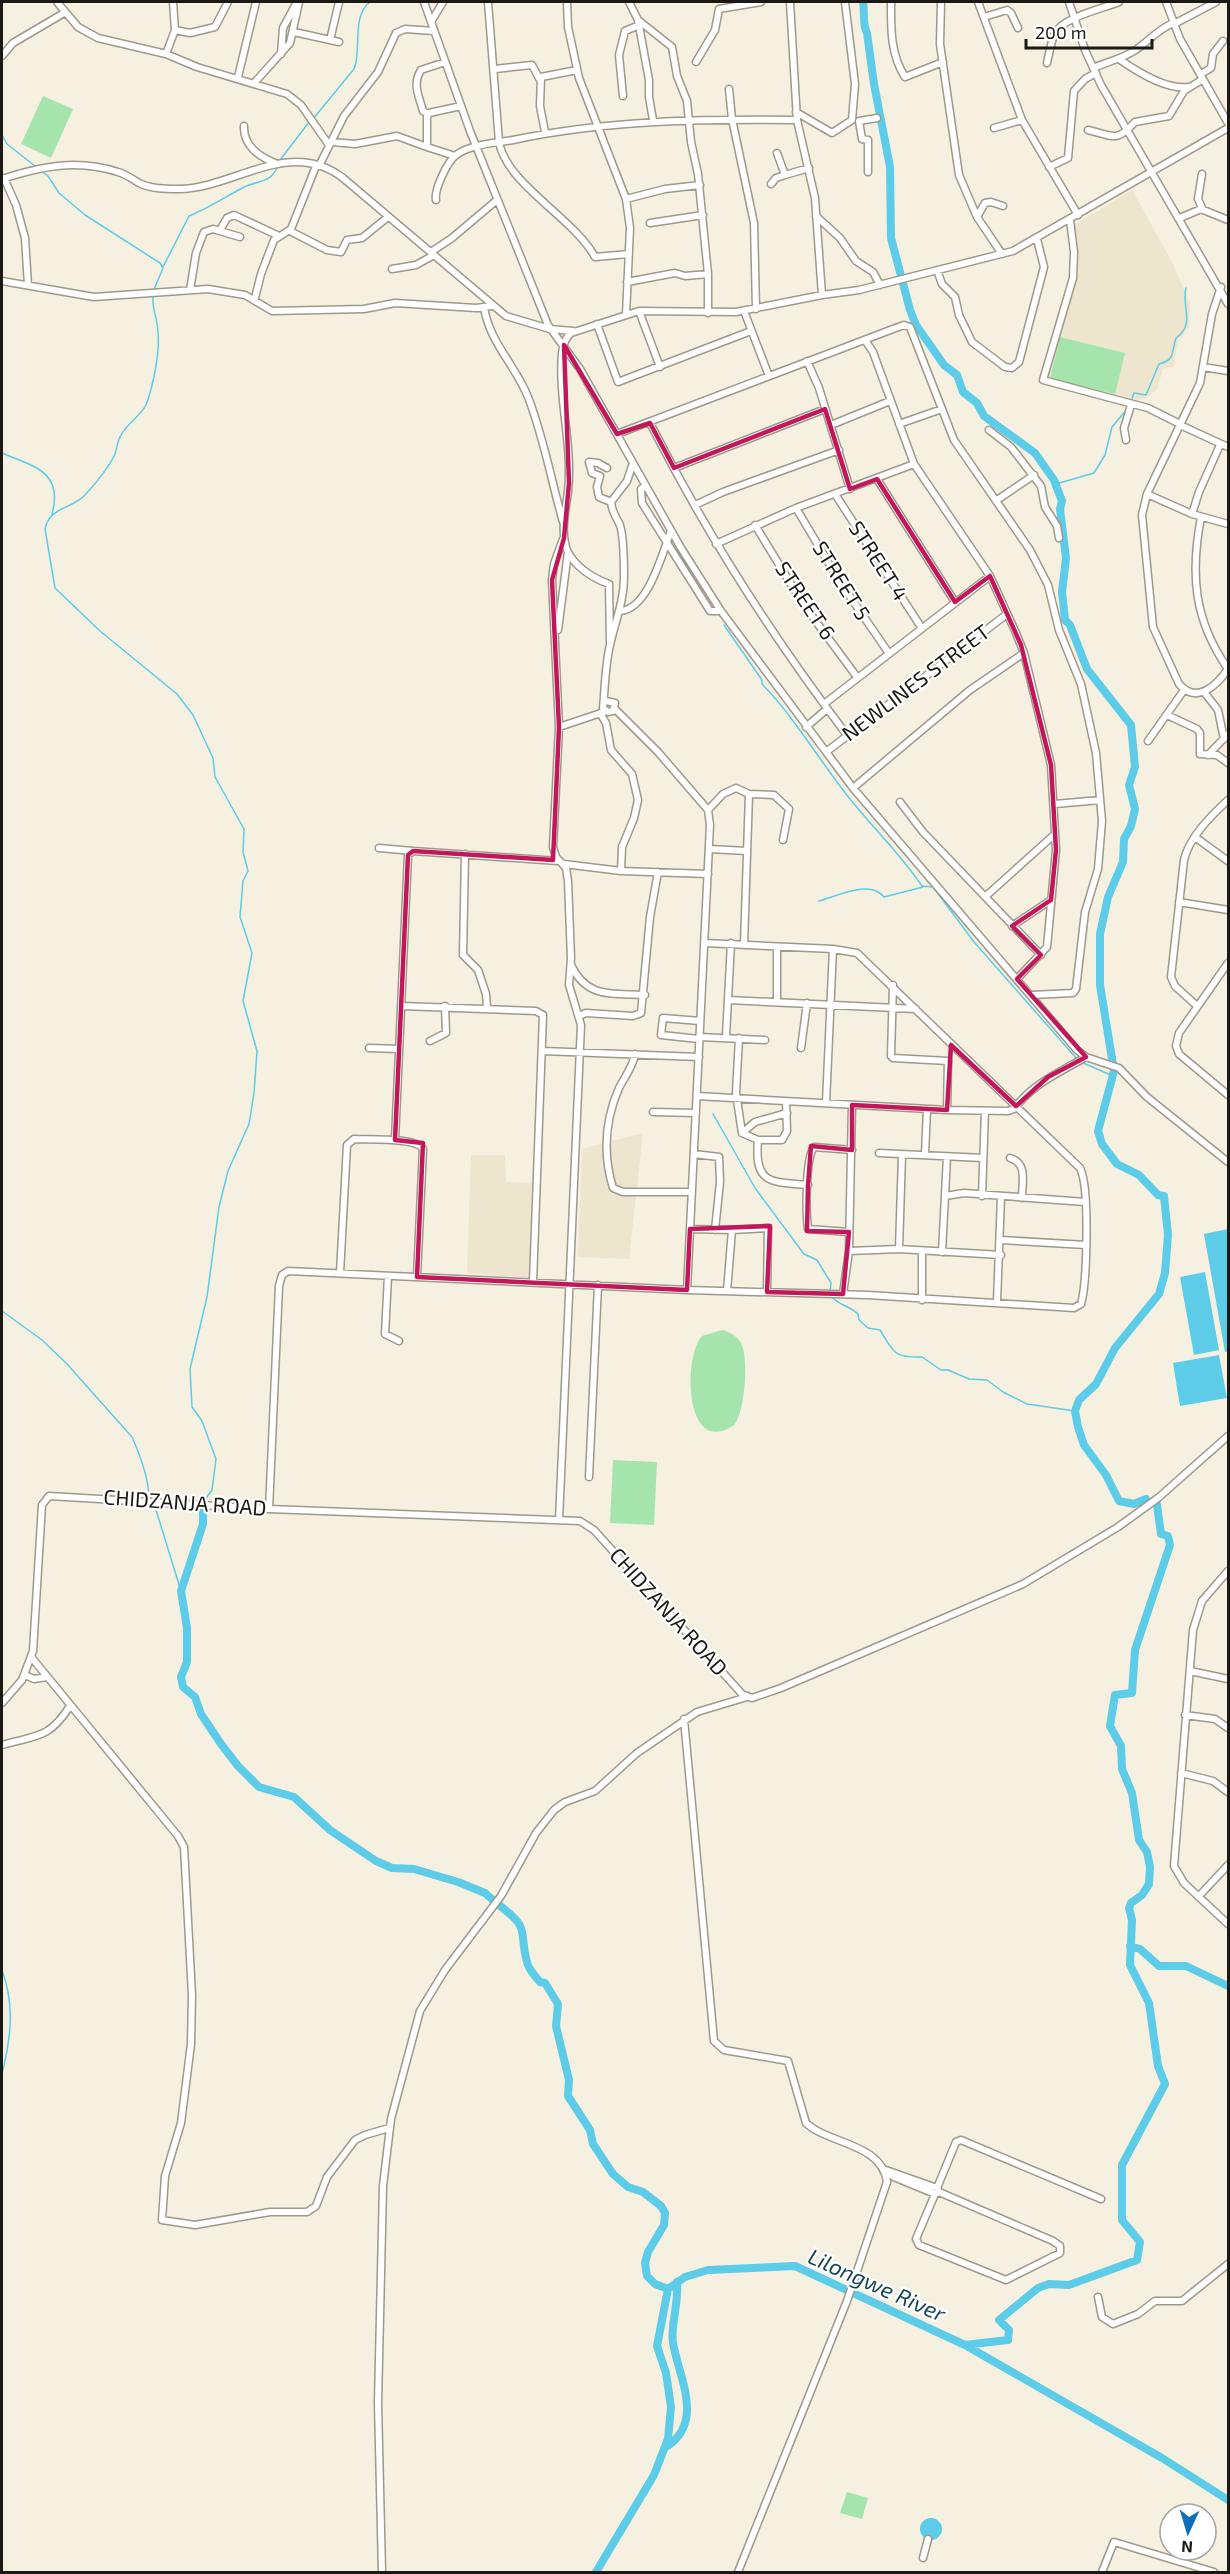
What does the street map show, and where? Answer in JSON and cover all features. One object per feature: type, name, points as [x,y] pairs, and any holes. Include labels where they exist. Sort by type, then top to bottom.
[{"type":"street","points":[[57,2],[64,13],[85,32],[98,38],[166,54],[197,67],[255,82],[296,99],[330,144]]},
{"type":"street","points":[[166,54],[175,30],[173,2]]},
{"type":"street","points":[[175,30],[190,33],[215,27],[228,2]]},
{"type":"street","points":[[238,77],[256,2]]},
{"type":"street","points":[[255,82],[290,43],[294,32],[298,2]]},
{"type":"street","points":[[281,54],[283,28],[298,2]]},
{"type":"street","points":[[330,40],[339,2]]},
{"type":"street","points":[[424,2],[497,200],[550,329],[564,345],[632,465],[721,611],[853,788],[1077,1050],[1086,1057],[1119,1068],[1147,1097],[1228,1162]]},
{"type":"street","points":[[431,22],[443,2]]},
{"type":"street","points":[[488,2],[501,154],[510,170],[579,236],[595,257],[629,254]]},
{"type":"street","points":[[567,2],[568,27],[577,70],[626,199],[630,228],[626,315]]},
{"type":"street","points":[[629,2],[644,46],[653,120]]},
{"type":"street","points":[[696,62],[715,30],[719,9],[761,2]]},
{"type":"street","points":[[790,2],[796,112],[809,168],[816,215],[822,295]]},
{"type":"street","points":[[796,112],[833,133],[850,123],[854,114],[855,84],[845,2]]},
{"type":"street","points":[[891,2],[889,23],[892,42],[899,68],[905,76],[943,62]]},
{"type":"street","points":[[941,2],[943,62],[959,175],[977,217],[1002,254]]},
{"type":"street","points":[[978,2],[1022,120],[1078,215]]},
{"type":"street","points":[[1069,2],[1094,71],[1221,287],[1228,304]]},
{"type":"street","points":[[1047,63],[1057,31],[1075,18],[1119,2]]},
{"type":"street","points":[[1166,2],[1174,24],[1228,123]]},
{"type":"street","points":[[1049,167],[1068,158],[1074,92],[1085,79],[1094,71],[1142,45],[1157,31],[1216,2]]},
{"type":"street","points":[[984,17],[1007,10],[1011,13],[1018,28]]},
{"type":"street","points":[[2,56],[13,43],[64,13]]},
{"type":"street","points":[[623,96],[619,52],[625,31],[637,23]]},
{"type":"street","points":[[637,23],[672,47],[677,76],[687,100],[703,215],[708,274],[708,313]]},
{"type":"street","points":[[255,298],[274,240],[290,231],[318,166],[347,112],[378,72],[396,33],[405,29],[434,31]]},
{"type":"street","points":[[294,32],[339,42]]},
{"type":"street","points":[[1088,130],[1117,137],[1129,132],[1138,121],[1172,114],[1189,87],[1211,68],[1214,54],[1223,41]]},
{"type":"street","points":[[1119,59],[1149,76],[1177,87],[1189,87]]},
{"type":"street","points":[[445,62],[421,70],[418,74],[416,90],[423,111],[428,114],[461,106]]},
{"type":"street","points":[[495,69],[532,65],[540,80],[540,106],[545,132]]},
{"type":"street","points":[[540,80],[544,75],[577,70]]},
{"type":"street","points":[[729,89],[732,119],[753,223],[756,309]]},
{"type":"street","points":[[427,147],[428,114]]},
{"type":"street","points":[[854,114],[859,121],[862,138],[868,140],[868,172]]},
{"type":"street","points":[[859,121],[877,118]]},
{"type":"street","points":[[436,200],[437,189],[455,156],[477,147],[499,142],[545,132],[653,120],[797,120]]},
{"type":"street","points":[[994,128],[1022,120]]},
{"type":"street","points":[[244,126],[243,132],[255,152],[275,163]]},
{"type":"street","points":[[621,871],[622,847],[634,818],[638,800],[632,774],[611,750],[603,712],[606,701],[605,679],[610,644],[609,584],[582,569],[568,552],[564,538],[569,468],[562,388],[564,345],[568,336],[575,331],[639,311],[708,313],[744,311],[904,280],[1002,254],[1037,239],[1228,128]]},
{"type":"street","points":[[330,144],[355,144],[397,136],[455,156]]},
{"type":"street","points":[[777,153],[786,175]]},
{"type":"street","points":[[28,285],[25,238],[17,207],[3,178],[42,168],[82,163],[119,172],[150,187],[182,189],[214,183],[275,163],[293,162],[318,166],[339,174],[492,306],[513,319],[550,329],[575,331]]},
{"type":"street","points":[[771,184],[776,178],[809,168]]},
{"type":"street","points":[[1202,174],[1198,199],[1203,210]]},
{"type":"street","points":[[626,199],[665,189],[700,185]]},
{"type":"street","points":[[392,269],[416,265],[497,200]]},
{"type":"street","points":[[977,217],[985,203],[992,202],[1003,206]]},
{"type":"street","points":[[1180,218],[1196,210],[1203,210],[1228,220]]},
{"type":"street","points":[[220,230],[226,219],[234,215],[279,236]]},
{"type":"street","points":[[650,223],[703,215]]},
{"type":"street","points":[[816,215],[840,238],[856,261],[873,272],[880,285]]},
{"type":"street","points":[[290,231],[324,249],[341,252],[347,240],[362,238],[388,218]]},
{"type":"street","points":[[1070,220],[1074,269],[1043,380],[1148,408],[1228,447]]},
{"type":"street","points":[[190,290],[201,236],[208,229],[220,230],[240,237]]},
{"type":"street","points":[[938,270],[942,284],[956,297],[959,315],[972,342],[1005,367],[1012,368],[1019,362],[1044,267],[1037,239]]},
{"type":"street","points":[[627,282],[675,273],[685,276],[708,274]]},
{"type":"street","points":[[2,281],[94,297],[190,290],[230,291],[255,298],[263,308],[272,311],[364,309],[395,303],[492,306]]},
{"type":"street","points":[[1184,690],[1169,666],[1153,627],[1142,523],[1147,494],[1200,383],[1212,314],[1221,287]]},
{"type":"street","points":[[484,307],[486,322],[523,384],[538,420],[564,525]]},
{"type":"street","points":[[639,311],[660,367]]},
{"type":"street","points":[[744,311],[768,376]]},
{"type":"street","points":[[597,324],[618,382],[751,331]]},
{"type":"street","points":[[616,434],[650,423],[865,339],[904,325],[909,326],[954,440],[1030,550],[1048,585],[1059,630],[1081,684],[1092,727],[1100,800],[1100,859],[1085,912],[1075,991],[1032,995]]},
{"type":"street","points":[[865,339],[873,352],[914,464],[990,576],[1007,614],[1023,653],[1051,765],[1055,834],[1047,946],[1017,979]]},
{"type":"street","points":[[807,361],[831,425],[850,489]]},
{"type":"street","points":[[1203,367],[1228,371]]},
{"type":"street","points":[[831,425],[890,401]]},
{"type":"street","points":[[1126,440],[1124,428],[1131,405]]},
{"type":"street","points":[[674,468],[825,409]]},
{"type":"street","points":[[899,424],[942,409]]},
{"type":"street","points":[[650,423],[716,544],[774,637],[847,735]]},
{"type":"street","points":[[990,430],[1011,447],[1034,475],[1041,486],[1045,507],[1057,526],[1059,538]]},
{"type":"street","points":[[1192,514],[1198,492],[1220,445]]},
{"type":"street","points":[[695,505],[723,492],[839,450]]},
{"type":"street","points":[[607,468],[598,463],[589,462],[592,472],[600,477],[597,487],[599,497],[611,502]]},
{"type":"street","points":[[716,544],[796,508],[914,464]]},
{"type":"street","points":[[611,502],[627,482],[632,465]]},
{"type":"street","points":[[997,500],[1034,475]]},
{"type":"street","points":[[877,479],[955,602]]},
{"type":"street","points":[[645,486],[641,489],[642,503],[710,611],[721,611]]},
{"type":"street","name":"STREET 4","points":[[835,494],[921,627]]},
{"type":"street","points":[[1147,494],[1192,514],[1228,524]]},
{"type":"street","points":[[610,644],[621,611],[624,579],[620,524],[615,518],[611,502]]},
{"type":"street","name":"STREET 5","points":[[796,508],[840,582],[888,652]]},
{"type":"street","points":[[1184,690],[1204,692],[1215,686],[1228,669],[1201,619],[1195,559],[1201,517]]},
{"type":"street","name":"STREET 6","points":[[755,525],[803,604],[857,676]]},
{"type":"street","points":[[621,611],[633,605],[643,595],[655,577],[671,531]]},
{"type":"street","points":[[560,1520],[579,1052],[579,1016],[569,986],[571,965],[569,891],[561,863],[553,847],[559,728],[552,580],[554,564],[564,538]]},
{"type":"street","points":[[555,642],[568,552]]},
{"type":"street","points":[[806,727],[857,676],[990,576]]},
{"type":"street","name":"NEWLINES STREET","points":[[826,752],[1007,614]]},
{"type":"street","points":[[853,788],[970,690],[1023,653]]},
{"type":"street","points":[[1148,741],[1184,690]]},
{"type":"street","points":[[1204,692],[1218,710],[1226,736],[1208,755]]},
{"type":"street","points":[[606,701],[614,702],[615,709],[658,752],[708,810],[710,849],[687,1290]]},
{"type":"street","points":[[559,728],[615,709]]},
{"type":"street","points":[[1167,715],[1197,729],[1200,739],[1198,752],[1216,755],[1228,763]]},
{"type":"street","points":[[708,810],[727,791],[736,788],[750,794],[774,795],[789,807],[787,829],[783,840]]},
{"type":"street","points":[[744,944],[750,794]]},
{"type":"street","points":[[1055,804],[1100,800]]},
{"type":"street","points":[[1197,1006],[1171,980],[1185,854],[1195,837],[1228,800]]},
{"type":"street","points":[[900,802],[923,832],[1041,955]]},
{"type":"street","points":[[986,896],[1055,834]]},
{"type":"street","points":[[1195,837],[1228,861]]},
{"type":"street","points":[[379,848],[561,863],[621,871],[708,874]]},
{"type":"street","points":[[710,849],[747,851]]},
{"type":"street","points":[[395,1140],[407,862],[412,851]]},
{"type":"street","points":[[465,854],[463,955],[478,970],[486,994],[487,1008]]},
{"type":"street","points":[[579,1016],[586,1013],[638,1016],[642,1011],[650,916],[658,872]]},
{"type":"street","points":[[1012,926],[1051,900]]},
{"type":"street","points":[[1179,902],[1228,910]]},
{"type":"street","points":[[268,1509],[279,1281],[288,1271],[687,1290],[843,1294],[1078,1307],[1082,1300],[1086,1245],[1084,1177],[1080,1168],[951,1045],[892,984],[857,953],[833,949],[704,943]]},
{"type":"street","points":[[726,1036],[731,943]]},
{"type":"street","points":[[777,947],[777,1002]]},
{"type":"street","points":[[826,1103],[833,949]]},
{"type":"street","points":[[1228,963],[1177,1036],[1176,1049],[1228,1095]]},
{"type":"street","points":[[571,965],[580,981],[592,991],[645,995]]},
{"type":"street","points":[[892,984],[892,1058],[942,1058],[950,1064]]},
{"type":"street","points":[[728,1000],[916,1009]]},
{"type":"street","points":[[801,1048],[807,1004]]},
{"type":"street","points":[[402,1006],[536,1011],[543,1015],[533,1282]]},
{"type":"street","points":[[430,1041],[444,1035],[447,1031],[445,1006]]},
{"type":"street","points":[[700,1021],[663,1018],[661,1035],[699,1038],[726,1036],[765,1040]]},
{"type":"street","points":[[739,1038],[737,1098],[742,1133]]},
{"type":"street","points":[[947,1110],[951,1045]]},
{"type":"street","points":[[369,1048],[399,1049]]},
{"type":"street","points":[[543,1050],[699,1057]]},
{"type":"street","points":[[635,1054],[633,1064],[622,1082],[609,1117],[606,1153],[613,1188],[623,1192],[692,1192]]},
{"type":"street","points":[[697,1096],[947,1110],[1011,1110],[1022,1096],[1048,1077],[1086,1057]]},
{"type":"street","points":[[742,1133],[758,1140],[782,1140],[785,1137],[786,1102]]},
{"type":"street","points":[[843,1294],[849,1251],[852,1105]]},
{"type":"street","points":[[925,1154],[927,1109]]},
{"type":"street","points":[[982,1196],[985,1111]]},
{"type":"street","points":[[654,1112],[696,1113]]},
{"type":"street","points":[[742,1133],[755,1122],[787,1113]]},
{"type":"street","points":[[340,1273],[347,1145],[354,1139],[395,1140],[416,1142],[423,1149],[417,1277]]},
{"type":"street","points":[[758,1140],[756,1162],[764,1176],[773,1182],[808,1185]]},
{"type":"street","points":[[849,1232],[808,1229],[808,1185],[811,1152],[814,1147],[852,1150]]},
{"type":"street","points":[[879,1153],[983,1158]]},
{"type":"street","points":[[694,1154],[718,1157],[720,1182],[715,1230]]},
{"type":"street","points":[[899,1250],[902,1155]]},
{"type":"street","points":[[942,1252],[947,1157]]},
{"type":"street","points":[[1010,1158],[1019,1162],[1022,1167],[1022,1198]]},
{"type":"street","points":[[945,1196],[964,1193],[1085,1202]]},
{"type":"street","points":[[998,1302],[1001,1197]]},
{"type":"street","points":[[690,1229],[732,1230],[765,1227],[770,1230],[767,1292]]},
{"type":"street","points":[[727,1291],[732,1230]]},
{"type":"street","points":[[1001,1240],[1086,1245]]},
{"type":"street","points":[[849,1251],[899,1250],[1001,1255]]},
{"type":"street","points":[[922,1251],[922,1300]]},
{"type":"street","points":[[388,1276],[385,1334],[399,1341]]},
{"type":"street","points":[[589,1477],[598,1286]]},
{"type":"street","points":[[382,2572],[379,2327],[383,2186],[389,2128],[420,2011],[445,1970],[501,1896],[542,1825],[559,1806],[595,1791],[637,1753],[684,1719],[705,1709],[747,1697],[758,1697],[781,1688],[1023,1584],[1118,1527],[1180,1480],[1228,1436]]},
{"type":"street","name":"CHIDZANJA ROAD","points":[[32,1658],[42,1505],[49,1496],[268,1509],[580,1521],[594,1530],[747,1697]]},
{"type":"street","points":[[1227,1577],[1200,1605],[1193,1630],[1174,1866],[1180,1878],[1228,1924]]},
{"type":"street","points":[[2,1703],[25,1675],[32,1658],[178,1836],[186,1857],[192,1995],[191,2044],[181,2123],[165,2176],[162,2220],[195,2225],[270,2212],[307,2212],[316,2206],[327,2177],[355,2140],[389,2128]]},
{"type":"street","points":[[1190,1671],[1228,1679]]},
{"type":"street","points":[[25,1675],[34,1678],[47,1677]]},
{"type":"street","points":[[2,1744],[50,1731],[59,1723],[70,1706]]},
{"type":"street","points":[[1185,1715],[1215,1719],[1228,1728]]},
{"type":"street","points":[[684,1719],[714,2041],[720,2048],[788,2061],[806,2123],[852,2144],[883,2169],[895,2175],[936,2191],[1053,2241],[1060,2246],[1060,2253],[1006,2280],[919,2245],[916,2239],[936,2191],[956,2142],[961,2140],[1101,2199]]},
{"type":"street","points":[[1182,1773],[1213,1781],[1228,1792]]},
{"type":"street","points":[[1199,1896],[1228,1865]]},
{"type":"street","points":[[883,2169],[886,2175],[886,2189]]},
{"type":"street","points":[[738,2572],[847,2301],[886,2189],[895,2175]]},
{"type":"street","points":[[1098,2297],[1102,2317],[1113,2324],[1138,2314],[1155,2301],[1182,2301],[1228,2264]]},
{"type":"street","points":[[923,2558],[928,2540]]},
{"type":"street","points":[[1102,2572],[1114,2542],[1215,2572]]},
{"type":"highlighted area","points":[[564,345],[617,434],[650,423],[674,468],[825,409],[850,489],[877,479],[955,602],[990,576],[1021,645],[1051,765],[1056,850],[1051,900],[1012,926],[1041,955],[1017,979],[1086,1057],[1048,1077],[1016,1106],[951,1045],[947,1110],[852,1105],[852,1150],[811,1146],[808,1185],[807,1231],[849,1232],[843,1294],[767,1292],[770,1226],[690,1229],[687,1290],[417,1277],[423,1143],[395,1140],[408,855],[413,851],[553,860],[559,727],[552,580],[564,538],[569,483]]},
{"type":"shaded area","points":[[1132,190],[1171,260],[1190,303],[1189,327],[1177,343],[1174,366],[1163,369],[1157,389],[1147,398],[1138,400],[1048,377],[1077,276],[1075,225]]},
{"type":"shaded area","points":[[643,1133],[629,1259],[578,1257],[582,1149]]},
{"type":"shaded area","points":[[471,1155],[505,1155],[506,1182],[532,1183],[529,1278],[467,1273]]},
{"type":"green space","points":[[43,96],[73,109],[51,158],[21,144]]},
{"type":"green space","points":[[1060,337],[1125,353],[1115,394],[1050,378]]},
{"type":"green space","points":[[722,1330],[733,1334],[741,1343],[745,1372],[738,1419],[734,1425],[717,1432],[705,1428],[697,1417],[692,1401],[691,1382],[692,1363],[696,1347],[702,1336]]},
{"type":"green space","points":[[613,1460],[657,1462],[654,1525],[610,1523]]},
{"type":"green space","points":[[847,2492],[868,2498],[862,2519],[840,2513]]},
{"type":"water","points":[[1228,1229],[1228,1351],[1225,1352],[1204,1234]]},
{"type":"water","points":[[1205,1272],[1219,1350],[1194,1355],[1180,1277]]},
{"type":"water","points":[[1219,1355],[1227,1398],[1180,1406],[1173,1363]]},
{"type":"water","points":[[931,2518],[939,2521],[942,2529],[939,2537],[931,2540],[923,2537],[920,2529],[923,2521]]},
{"type":"waterway","points":[[313,119],[354,69],[361,16],[364,8],[370,2]]},
{"type":"waterway","points":[[863,2],[874,84],[890,167],[891,238],[910,310],[916,325],[944,365],[957,375],[963,392],[977,403],[984,416],[1035,453],[1054,480],[1062,501],[1060,509],[1066,558],[1062,592],[1065,620],[1070,625],[1087,669],[1131,725],[1135,767],[1129,785],[1135,809],[1131,826],[1124,839],[1123,862],[1108,897],[1100,934],[1100,985],[1114,1071],[1098,1131],[1102,1144],[1117,1164],[1139,1175],[1158,1195],[1164,1196],[1168,1235],[1165,1273],[1159,1294],[1115,1348],[1096,1384],[1079,1400],[1075,1411],[1084,1445],[1106,1475],[1119,1501],[1134,1504],[1146,1499]]},
{"type":"waterway","points":[[280,160],[309,122]]},
{"type":"waterway","points":[[2,135],[7,144],[35,166]]},
{"type":"waterway","points":[[163,267],[189,216],[244,187],[268,179],[278,166]]},
{"type":"waterway","points":[[41,171],[48,176],[59,193],[85,215],[160,263],[163,268],[153,292]]},
{"type":"waterway","points":[[1131,402],[1134,393],[1146,395],[1159,364],[1171,358],[1176,338],[1182,333],[1187,321],[1186,288]]},
{"type":"waterway","points":[[153,297],[158,328],[158,350],[146,405],[123,432],[112,460],[97,481],[80,500],[51,516],[45,529],[55,588],[100,631],[177,694],[193,715],[213,758],[215,777],[244,829],[243,852],[248,871],[243,881],[240,917],[252,953],[243,1001],[257,1051],[249,1124],[228,1171],[219,1207],[207,1297],[190,1369],[192,1407],[202,1421],[216,1459],[212,1490],[204,1501]]},
{"type":"waterway","points":[[1056,484],[1094,473],[1105,455],[1112,427],[1127,409]]},
{"type":"waterway","points":[[2,453],[34,467],[49,479],[55,500],[52,514]]},
{"type":"waterway","points":[[724,625],[762,680],[762,684],[795,724],[855,806],[922,886],[933,887],[974,942],[1077,1059]]},
{"type":"waterway","points":[[819,901],[853,890],[871,889],[884,897],[923,887]]},
{"type":"waterway","points":[[1081,1062],[1113,1076]]},
{"type":"waterway","points":[[713,1114],[755,1188],[804,1254],[817,1260],[831,1283],[830,1292]]},
{"type":"waterway","points":[[833,1298],[855,1311],[859,1320],[868,1328],[880,1330],[895,1352],[900,1355],[922,1357],[941,1370],[948,1370],[969,1379],[987,1380],[1003,1392],[1027,1404],[1075,1411]]},
{"type":"waterway","points":[[2,1311],[42,1340],[67,1364],[132,1437],[141,1458],[149,1496]]},
{"type":"waterway","points":[[152,1505],[156,1510],[181,1591]]},
{"type":"waterway","points":[[965,2345],[1008,2340],[1009,2330],[999,2320],[1038,2288],[1049,2284],[1069,2285],[1137,2260],[1140,2242],[1122,2220],[1122,2165],[1165,2084],[1158,2066],[1149,2003],[1130,1965],[1132,1920],[1129,1908],[1149,1884],[1150,1867],[1147,1852],[1139,1840],[1132,1793],[1122,1769],[1121,1746],[1110,1726],[1115,1695],[1132,1693],[1135,1650],[1170,1545],[1168,1536],[1161,1534],[1157,1505]]},
{"type":"waterway","points":[[203,1507],[203,1524],[181,1591],[187,1628],[187,1662],[181,1677],[183,1687],[195,1697],[201,1714],[221,1744],[238,1766],[259,1787],[294,1797],[330,1830],[376,1861],[392,1868],[414,1869],[458,1882],[485,1893],[493,1900]]},
{"type":"waterway","points":[[499,1905],[520,1926],[528,1965],[540,1982],[545,1983],[558,2004],[556,2026],[569,2080],[568,2096],[590,2130],[593,2144],[613,2174],[628,2187],[643,2192],[661,2206],[665,2213],[664,2225],[648,2252],[645,2263],[647,2276],[655,2284],[668,2289]]},
{"type":"waterway","points":[[1130,1946],[1140,1949],[1159,1966],[1186,1966],[1228,1986]]},
{"type":"waterway","points":[[2,1970],[10,2009],[8,2047],[2,2074]]},
{"type":"waterway","name":"Lilongwe River","points":[[596,2572],[654,2475],[668,2439],[671,2407],[666,2373],[657,2346],[668,2289],[685,2277],[708,2270],[795,2266],[965,2345],[1162,2458],[1228,2500]]},
{"type":"waterway","points":[[666,2447],[678,2437],[687,2412],[684,2385],[672,2336],[677,2282]]}]
